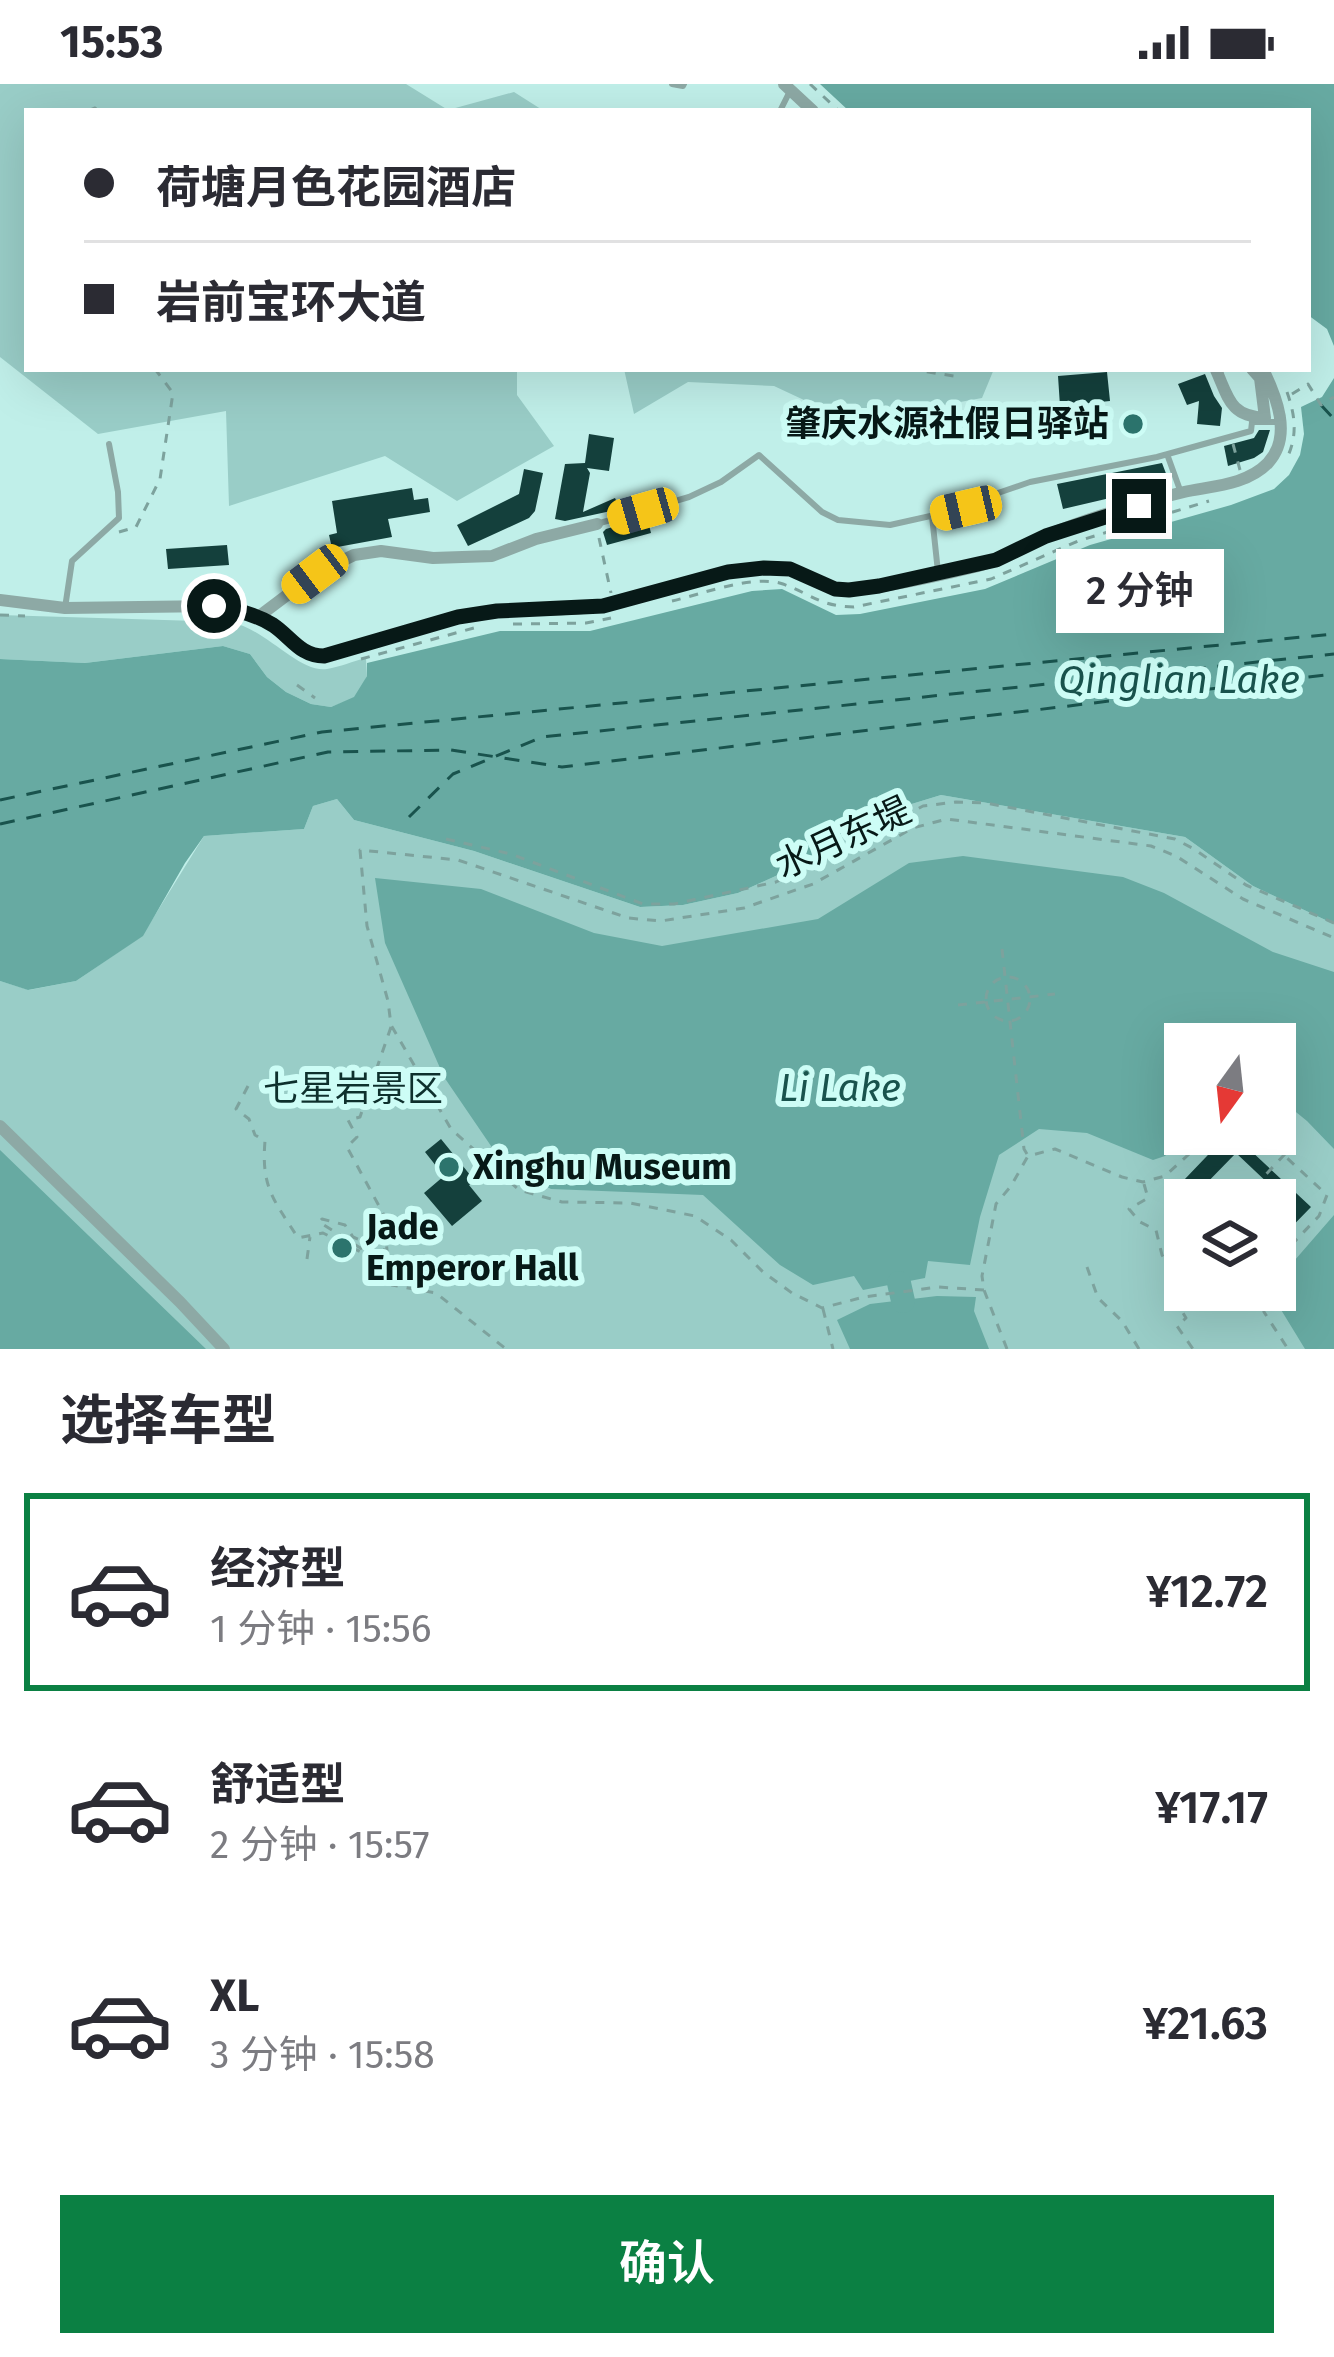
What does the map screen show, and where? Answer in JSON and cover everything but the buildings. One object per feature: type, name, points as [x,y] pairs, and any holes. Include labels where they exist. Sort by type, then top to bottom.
[{"type":"street","points":[[787,87],[810,108]]},
{"type":"street","points":[[1217,372],[1232,407],[1249,417],[1265,418],[1260,379],[1254,372]]},
{"type":"street","points":[[0,604],[214,606],[259,617],[304,652],[324,656],[458,617],[613,603],[728,572],[790,569],[835,589],[849,590],[938,574],[996,560],[1046,536],[1181,493],[1243,478],[1267,464],[1276,452],[1281,422],[1264,372]]},
{"type":"street","points":[[259,617],[315,574],[354,555],[380,551],[469,559],[597,524]]},
{"type":"street","points":[[0,1126],[224,1349]]},
{"type":"lane","points":[[672,84],[684,84]]},
{"type":"lane","points":[[597,524],[689,497],[721,482],[759,454],[822,512],[838,520],[890,525],[966,508],[1030,482],[1231,437],[1251,431],[1252,422],[1281,422]]},
{"type":"lane","points":[[65,608],[72,561],[119,518],[109,445]]},
{"type":"lane","points":[[1167,454],[1181,493]]},
{"type":"lane","points":[[932,516],[938,574]]},
{"type":"path","points":[[810,84],[836,108]]},
{"type":"path","points":[[119,518],[119,534],[136,527],[160,479],[173,393],[156,372]]},
{"type":"path","points":[[928,372],[960,377]]},
{"type":"path","points":[[1289,395],[1308,384],[1321,405],[1334,398]]},
{"type":"path","points":[[1231,437],[1243,478]]},
{"type":"path","points":[[597,524],[613,603]]},
{"type":"path","points":[[297,686],[315,698]]},
{"type":"path","points":[[446,839],[511,854],[644,904],[674,904],[776,882],[923,806],[986,803],[1174,839],[1246,885],[1334,923]]},
{"type":"path","name":"水月东堤","points":[[391,1025],[367,926],[360,850],[458,860],[628,918],[662,921],[744,908],[813,884],[913,828],[947,819],[1151,846],[1176,856],[1243,899],[1334,938]]},
{"type":"path","points":[[1002,949],[1028,1156]]},
{"type":"path","points":[[1006,977],[1024,984],[1030,997],[1022,1016],[1009,1021],[991,1013],[986,1000],[989,987],[1006,977]]},
{"type":"path","points":[[958,1005],[1054,994]]},
{"type":"path","points":[[391,1025],[360,1117],[348,1120],[357,1137],[347,1147],[398,1240],[386,1237],[387,1251],[353,1237],[345,1225],[319,1222],[363,1252],[366,1263],[392,1285],[436,1293],[506,1349]]},
{"type":"path","points":[[391,1025],[451,1130],[520,1190],[562,1202],[629,1203],[695,1216],[731,1240],[763,1272],[822,1308],[833,1349]]},
{"type":"path","points":[[248,1086],[236,1109],[265,1142],[262,1170],[271,1195],[298,1238],[323,1233],[363,1252]]},
{"type":"path","points":[[1007,1349],[982,1276],[997,1204],[1028,1156],[1055,1149],[1122,1178],[1143,1182],[1165,1176],[1188,1155]]},
{"type":"path","points":[[1262,1179],[1285,1155]]},
{"type":"path","points":[[1287,1155],[1327,1195],[1319,1216],[1296,1240]]},
{"type":"path","points":[[1143,1182],[1148,1198],[1129,1209],[1156,1230],[1171,1268],[1168,1288],[1186,1318],[1177,1326],[1193,1349]]},
{"type":"path","points":[[307,1259],[311,1235]]},
{"type":"path","points":[[1087,1267],[1098,1298],[1122,1321],[1139,1349]]},
{"type":"path","points":[[822,1308],[864,1297],[938,1288],[984,1290]]},
{"type":"path","points":[[1264,1311],[1288,1349]]},
{"type":"green space","points":[[0,84],[406,84],[445,108],[24,108],[24,372],[517,372],[517,395],[554,446],[457,501],[385,456],[229,506],[226,411],[98,434],[0,357]]},
{"type":"green space","points":[[514,92],[539,108],[455,108]]},
{"type":"green space","points":[[625,372],[993,372],[982,398],[851,422],[774,386],[688,382],[634,414]]},
{"type":"green space","points":[[0,615],[230,622],[316,668],[366,658],[367,676],[354,698],[331,707],[286,692],[250,654],[223,646],[85,663],[0,659]]},
{"type":"green space","name":"七星岩景区","points":[[941,795],[1185,837],[1253,886],[1334,924],[1334,1349],[0,1349],[0,981],[29,990],[76,981],[142,936],[204,836],[304,829],[313,806],[337,799],[354,820],[474,851],[640,907],[683,905],[738,893],[791,869],[892,810]]},
{"type":"water","points":[[820,84],[1334,84],[1334,346],[1327,329],[1311,317],[1311,108],[846,108]]},
{"type":"water","name":"Qinglian Lake","points":[[1334,378],[1334,924],[1253,886],[1185,837],[941,795],[892,810],[791,869],[738,893],[683,905],[640,907],[474,851],[354,820],[337,799],[313,806],[304,829],[204,836],[143,936],[76,981],[28,990],[0,981],[0,659],[85,663],[223,646],[250,654],[286,692],[331,707],[354,697],[367,676],[367,663],[500,631],[590,631],[752,591],[782,589],[836,615],[985,589],[1090,545],[1274,489],[1300,455],[1301,407],[1322,397]]},
{"type":"water","name":"Li Lake","points":[[963,856],[1123,877],[1164,893],[1273,952],[1334,972],[1334,1149],[1296,1112],[1296,1023],[1164,1023],[1165,1156],[1153,1160],[1087,1133],[1039,1129],[999,1155],[970,1265],[928,1261],[925,1278],[863,1290],[854,1276],[813,1285],[780,1265],[703,1195],[551,1189],[504,1165],[444,1077],[385,943],[375,878],[481,889],[594,933],[662,946],[818,919],[909,863]]},
{"type":"water","points":[[0,1150],[206,1349],[0,1349]]},
{"type":"water","points":[[1334,1215],[1334,1349],[1305,1349],[1282,1311],[1296,1311],[1296,1259]]},
{"type":"water","points":[[976,1297],[974,1311],[989,1349],[850,1349],[837,1320],[870,1304]]},
{"type":"waterway","points":[[899,1283],[903,1301]]},
{"type":"ferry route","points":[[1321,405],[1334,419]]},
{"type":"ferry route","points":[[0,800],[322,732],[1334,634]]},
{"type":"ferry route","points":[[409,817],[453,774],[542,737],[1334,654]]},
{"type":"ferry route","points":[[0,824],[328,752],[451,750],[562,767],[1334,674]]},
{"type":"place","name":"肇庆水源社假日驿站","points":[[1133,424]]},
{"type":"place","name":"Xinghu Museum","points":[[449,1167]]},
{"type":"place","name":"Jade Emperor Hall","points":[[342,1248]]},
{"type":"route","points":[[214,606],[259,617],[304,652],[324,656],[458,617],[603,606],[728,572],[790,569],[835,589],[879,586],[973,568],[1046,536],[1139,506]]}]
